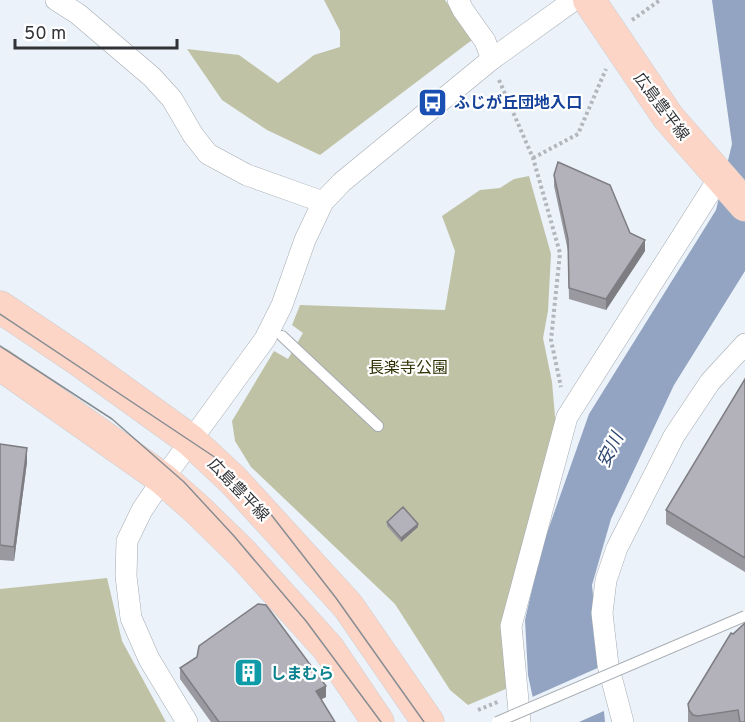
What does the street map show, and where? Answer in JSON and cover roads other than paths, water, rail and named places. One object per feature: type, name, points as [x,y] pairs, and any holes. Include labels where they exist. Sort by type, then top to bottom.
[{"type":"main road","name":"広島豊平線","points":[[589,0],[668,117],[745,205]]},
{"type":"main road","name":"広島豊平線","points":[[0,307],[79,360],[190,440],[233,480],[348,606],[428,722]]},
{"type":"main road","points":[[0,364],[163,479],[242,554],[328,648],[378,722]]},
{"type":"street","points":[[56,0],[82,7],[159,84],[172,99],[193,135],[208,154],[247,175],[323,202]]},
{"type":"street","points":[[458,0],[485,41],[492,60]]},
{"type":"street","points":[[187,722],[149,659],[131,618],[126,576],[127,541],[142,510],[190,440],[265,339],[282,305],[305,240],[323,202],[342,182],[492,60],[574,0]]},
{"type":"street","points":[[520,722],[511,626],[567,417],[719,178]]},
{"type":"street","points":[[623,722],[608,664],[602,613],[606,580],[617,548],[674,436],[710,382],[745,344]]},
{"type":"lane","points":[[282,336],[378,426]]},
{"type":"lane","points":[[497,722],[745,616]]},
{"type":"water","name":"安川","points":[[712,0],[745,0],[745,271],[674,385],[611,519],[592,585],[605,722],[538,722],[528,675],[525,620],[541,550],[589,414],[716,210],[732,144]]},
{"type":"tram line","points":[[0,314],[216,458],[266,508],[336,598],[424,722]]},
{"type":"tram line","points":[[0,346],[112,419],[184,482],[234,536],[306,621],[381,722]]},
{"type":"place","name":"ふじが丘団地入口","points":[[433,102]]},
{"type":"place","name":"しまむら","points":[[249,673]]},
{"type":"park label","name":"長楽寺公園","points":[[408,367]]}]
